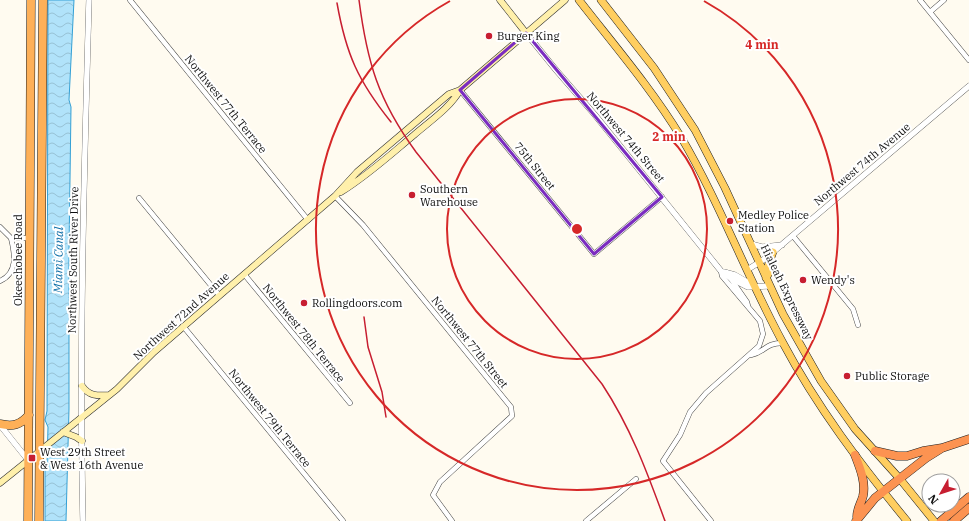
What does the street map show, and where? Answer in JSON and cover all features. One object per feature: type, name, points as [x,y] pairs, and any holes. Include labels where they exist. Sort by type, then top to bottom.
[{"type":"highway","name":"Okeechobee Road","points":[[28,521],[31,0]]},
{"type":"highway","name":"Okeechobee Road","points":[[39,521],[43,449],[43,0]]},
{"type":"highway","points":[[0,424],[15,426],[24,421],[28,415]]},
{"type":"highway","points":[[875,452],[897,456],[907,456],[922,451],[942,448],[969,439]]},
{"type":"highway","points":[[856,519],[870,503],[883,492],[926,458],[942,448]]},
{"type":"highway","points":[[855,455],[864,487],[856,519]]},
{"type":"highway","points":[[943,519],[969,497]]},
{"type":"highway","points":[[954,521],[969,508]]},
{"type":"main road","name":"Northwest 74th Street","points":[[500,0],[526,33]]},
{"type":"main road","name":"Northwest 72nd Avenue","points":[[0,483],[109,395],[183,326],[335,196],[358,182],[419,130],[454,100],[460,90],[565,0]]},
{"type":"main road","points":[[579,0],[640,76],[680,135],[698,168],[783,343],[814,395],[855,455],[907,521]]},
{"type":"main road","name":"Hialeah Expressway","points":[[601,0],[648,60],[688,119],[717,170],[769,286],[791,330],[821,381],[844,414],[934,521]]},
{"type":"main road","points":[[766,278],[769,273],[769,264],[772,259],[773,252]]},
{"type":"main road","points":[[82,386],[86,392],[93,395],[109,395]]},
{"type":"main road","points":[[63,432],[76,436],[82,441]]},
{"type":"street","name":"Northwest South River Drive","points":[[83,521],[82,386],[84,165],[89,0]]},
{"type":"street","name":"Northwest 77th Terrace","points":[[130,0],[308,220]]},
{"type":"street","points":[[920,0],[969,60]]},
{"type":"street","points":[[930,12],[944,0]]},
{"type":"street","name":"Northwest 74th Street","points":[[526,33],[595,114],[724,272],[722,276],[744,304],[748,306]]},
{"type":"street","name":"Northwest 74th Avenue","points":[[747,270],[760,263],[793,236],[969,86]]},
{"type":"street","name":"75th Street","points":[[460,90],[594,254],[662,197]]},
{"type":"street","name":"Northwest 77th Street","points":[[335,196],[364,225],[512,407],[512,416],[440,482],[433,495],[452,521]]},
{"type":"street","points":[[139,198],[219,295]]},
{"type":"street","points":[[0,227],[11,238],[15,253],[14,263],[7,276],[0,281]]},
{"type":"street","points":[[793,236],[853,309],[858,325]]},
{"type":"street","points":[[11,238],[29,238]]},
{"type":"street","points":[[751,244],[762,247],[782,245]]},
{"type":"street","points":[[724,272],[731,279],[748,287],[769,286]]},
{"type":"street","points":[[724,272],[735,275],[754,286]]},
{"type":"street","name":"Northwest 78th Terrace","points":[[244,274],[350,403]]},
{"type":"street","name":"Northwest 74th Street","points":[[731,279],[761,323],[763,334],[759,346],[750,356]]},
{"type":"street","name":"Northwest 79th Terrace","points":[[183,326],[342,521]]},
{"type":"street","points":[[711,521],[663,461],[680,435],[690,412],[700,400],[750,356],[758,354],[770,344],[783,343]]},
{"type":"street","points":[[0,424],[28,460]]},
{"type":"street","points":[[586,521],[636,480]]},
{"type":"highlighted area","points":[[526,33],[662,197],[594,254],[460,90]]},
{"type":"water","name":"Miami Canal","points":[[48,0],[74,0],[69,100],[71,107],[69,409],[66,521],[45,521],[45,468],[47,468],[48,427],[45,420],[47,411]]},
{"type":"railway","points":[[359,0],[366,43],[376,80],[392,115],[416,152],[602,384],[622,417],[630,434],[645,468],[665,521]]},
{"type":"railway","points":[[337,3],[349,52],[355,66],[370,93],[391,122]]},
{"type":"railway","points":[[364,317],[368,347],[382,392],[386,417]]},
{"type":"place","name":"Burger King","points":[[489,36]]},
{"type":"place","name":"Southern Warehouse","points":[[412,195]]},
{"type":"place","name":"Medley Police Station","points":[[730,221]]},
{"type":"place","name":"Wendy's","points":[[803,280]]},
{"type":"place","name":"Rollingdoors.com","points":[[304,303]]},
{"type":"place","name":"Public Storage","points":[[847,376]]},
{"type":"place","name":"West 29th Street & West 16th Avenue","points":[[32,458]]}]
